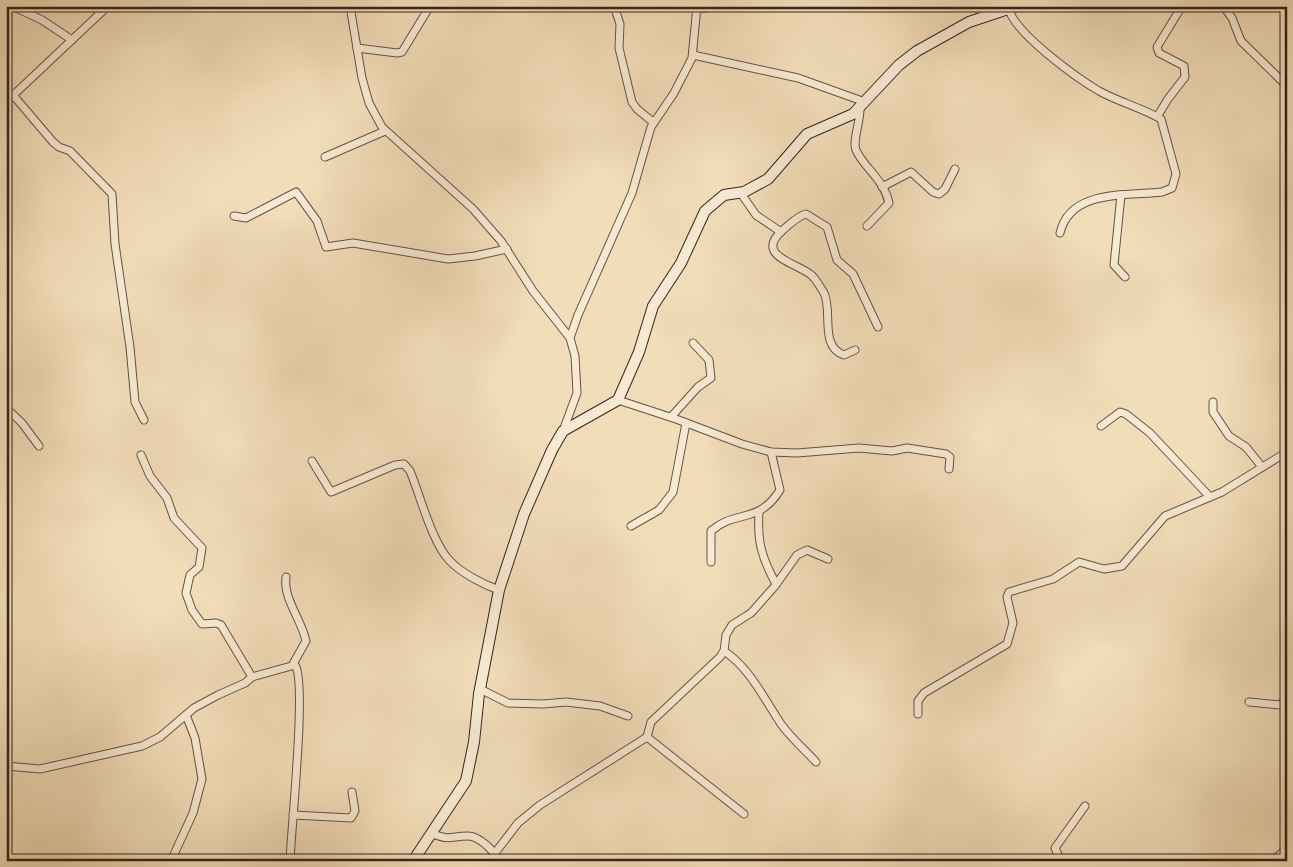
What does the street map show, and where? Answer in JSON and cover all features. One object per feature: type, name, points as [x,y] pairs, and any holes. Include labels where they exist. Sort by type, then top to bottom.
[{"type":"street","points":[[12,6],[42,20],[72,40]]},
{"type":"street","points":[[6,102],[108,6]]},
{"type":"street","points":[[350,6],[357,48],[370,103],[385,131],[463,199],[507,249],[533,291],[570,338],[574,356],[577,393],[563,431],[552,450],[524,514],[499,590],[480,689],[474,742],[466,782],[433,834],[413,861]]},
{"type":"street","points":[[357,48],[402,52],[430,6]]},
{"type":"street","points":[[614,6],[620,24],[618,48],[632,102],[636,109],[653,122]]},
{"type":"street","points":[[570,338],[578,315],[632,193],[653,122],[674,93],[693,55],[697,8],[724,6]]},
{"type":"street","points":[[1157,117],[1164,104],[1185,77],[1184,66],[1159,53],[1157,47],[1182,6]]},
{"type":"street","points":[[1223,6],[1232,18],[1241,41],[1287,86]]},
{"type":"street","points":[[563,431],[618,400],[636,360],[653,306],[683,258],[699,222],[716,200],[729,193],[740,192],[763,182],[774,174],[807,134],[853,114],[907,58],[957,28],[1011,8],[1018,26],[1059,63],[1099,91],[1157,117],[1163,122],[1176,174],[1175,185],[1162,192],[1121,195],[1092,200],[1072,210],[1065,218],[1060,233]]},
{"type":"street","points":[[693,55],[798,78],[862,105]]},
{"type":"street","points":[[13,95],[46,135],[59,147],[68,149],[75,155],[112,194],[115,244],[130,347],[135,402],[144,420]]},
{"type":"street","points":[[862,105],[855,146],[858,154],[882,187],[889,203],[867,226]]},
{"type":"street","points":[[325,157],[385,131]]},
{"type":"street","points":[[882,187],[911,172],[933,192],[939,194],[945,189],[955,169]]},
{"type":"street","points":[[234,216],[246,218],[296,192],[316,220],[326,247],[354,243],[448,259],[475,256],[507,249]]},
{"type":"street","points":[[740,192],[756,215],[781,232]]},
{"type":"street","points":[[1121,195],[1114,265],[1125,277]]},
{"type":"street","points":[[855,350],[844,355],[835,349],[827,330],[828,311],[824,294],[812,275],[789,264],[776,253],[773,245],[774,239],[781,232],[806,214],[827,226],[837,260],[853,274],[878,327]]},
{"type":"street","points":[[671,417],[698,387],[712,378],[709,360],[693,344]]},
{"type":"street","points":[[618,400],[671,417],[742,444],[771,452],[797,454],[859,448],[892,451],[907,448],[946,454],[950,457],[948,468]]},
{"type":"street","points":[[1213,402],[1212,409],[1229,436],[1246,447],[1262,467]]},
{"type":"street","points":[[6,408],[22,423],[39,446]]},
{"type":"street","points":[[1101,426],[1120,412],[1126,414],[1150,433],[1210,497]]},
{"type":"street","points":[[631,526],[659,510],[673,492],[686,423]]},
{"type":"street","points":[[711,562],[711,531],[720,524],[759,512],[780,490],[771,452]]},
{"type":"street","points":[[918,714],[918,701],[924,693],[1006,644],[1013,618],[1007,597],[1009,592],[1054,579],[1079,562],[1104,569],[1122,566],[1165,516],[1210,497],[1287,452]]},
{"type":"street","points":[[141,455],[150,476],[167,498],[174,518],[202,548],[199,566],[190,575],[186,593],[192,610],[202,624],[216,623],[220,625],[252,677]]},
{"type":"street","points":[[312,461],[331,492],[395,465],[404,464],[410,471],[436,537],[448,559],[483,583],[499,590]]},
{"type":"street","points":[[759,512],[759,545],[765,565],[776,584]]},
{"type":"street","points":[[433,834],[450,839],[471,836],[497,857],[518,823],[540,805],[624,754],[647,737],[654,719],[720,657],[724,651],[725,639],[732,625],[748,615],[776,584],[797,554],[803,550],[813,551],[828,559]]},
{"type":"street","points":[[6,766],[40,769],[96,755],[128,750],[154,741],[194,708],[252,677],[293,664],[306,641],[301,621],[284,589],[286,577]]},
{"type":"street","points":[[724,651],[748,676],[784,727],[816,762]]},
{"type":"street","points":[[290,861],[297,772],[299,673],[293,664]]},
{"type":"street","points":[[480,689],[508,703],[543,704],[566,702],[600,706],[628,716]]},
{"type":"street","points":[[1249,702],[1280,705],[1287,698]]},
{"type":"street","points":[[171,861],[194,813],[202,778],[195,738],[190,721],[186,715]]},
{"type":"street","points":[[647,737],[744,814]]},
{"type":"street","points":[[293,815],[351,818],[355,811],[352,792]]},
{"type":"street","points":[[1061,861],[1054,848],[1085,806]]},
{"type":"street","points":[[1272,861],[1287,849]]}]
